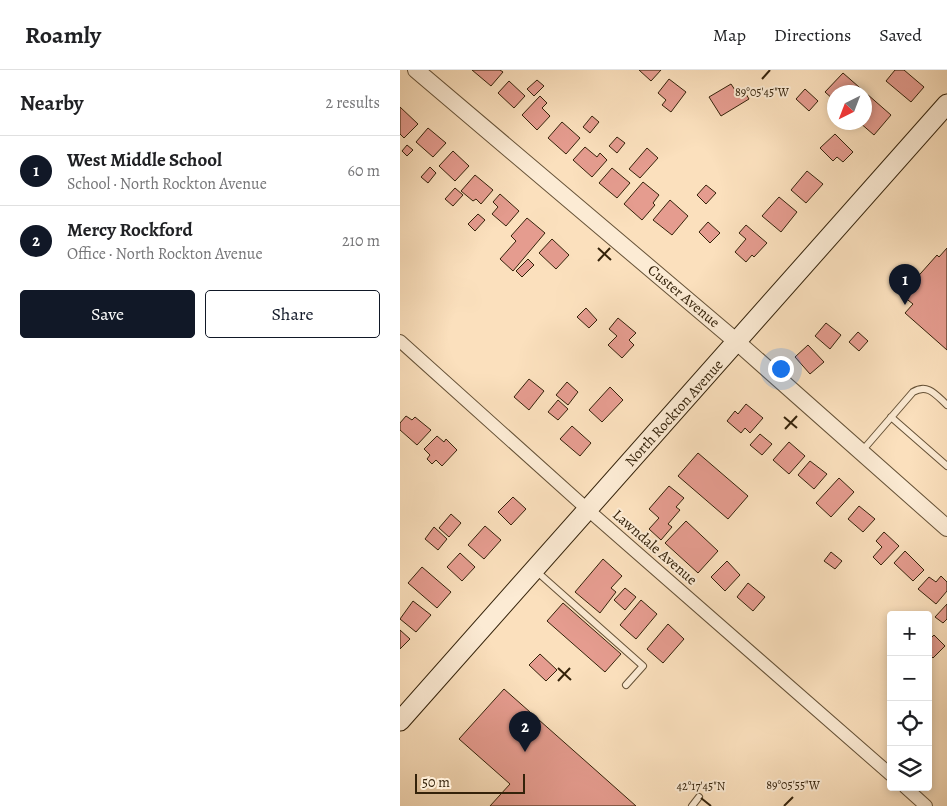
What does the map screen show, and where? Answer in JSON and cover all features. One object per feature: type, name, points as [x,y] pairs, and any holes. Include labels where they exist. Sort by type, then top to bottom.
[{"type":"main road","name":"North Rockton Avenue","points":[[400,721],[947,104]]},
{"type":"street","name":"Custer Avenue","points":[[416,70],[737,342],[947,528]]},
{"type":"street","name":"Lawndale Avenue","points":[[400,341],[587,509],[887,772]]},
{"type":"street","points":[[909,791],[926,806]]},
{"type":"lane","points":[[861,452],[913,392],[920,388],[930,390],[947,405]]},
{"type":"lane","points":[[891,417],[947,466]]},
{"type":"lane","points":[[534,569],[643,666],[626,685]]},
{"type":"lane","points":[[692,806],[699,797]]},
{"type":"building","points":[[472,70],[500,70],[503,72],[491,86]]},
{"type":"building","points":[[639,70],[661,70],[651,81]]},
{"type":"building","points":[[895,70],[904,70],[924,87],[911,102],[886,81]]},
{"type":"building","points":[[843,73],[857,85],[832,85]]},
{"type":"building","points":[[669,79],[686,92],[671,112],[662,105],[666,100],[658,93]]},
{"type":"building","points":[[537,80],[544,86],[534,96],[527,89]]},
{"type":"building","points":[[509,81],[525,96],[514,108],[498,93]]},
{"type":"building","points":[[731,84],[737,93],[743,89],[749,99],[721,116],[709,97]]},
{"type":"building","points":[[805,89],[818,101],[809,111],[796,99]]},
{"type":"building","points":[[540,96],[547,103],[542,108],[550,116],[537,130],[522,115]]},
{"type":"building","points":[[872,98],[891,115],[874,135],[868,130],[872,130]]},
{"type":"building","points":[[400,107],[418,124],[404,138],[400,134]]},
{"type":"building","points":[[592,116],[599,122],[590,133],[583,127]]},
{"type":"building","points":[[562,122],[580,138],[566,154],[548,138]]},
{"type":"building","points":[[428,128],[446,143],[433,157],[416,142]]},
{"type":"building","points":[[835,134],[853,152],[843,162],[837,157],[833,161],[820,148]]},
{"type":"building","points":[[617,137],[625,143],[617,153],[609,146]]},
{"type":"building","points":[[407,145],[413,150],[407,156],[402,151]]},
{"type":"building","points":[[585,147],[597,157],[600,153],[607,160],[592,177],[573,160]]},
{"type":"building","points":[[647,148],[658,158],[640,178],[629,169]]},
{"type":"building","points":[[453,151],[469,166],[455,181],[439,166]]},
{"type":"building","points":[[430,167],[436,173],[428,183],[421,177]]},
{"type":"building","points":[[612,168],[630,183],[617,198],[599,183]]},
{"type":"building","points":[[807,171],[823,184],[806,203],[791,190]]},
{"type":"building","points":[[475,175],[493,190],[481,204],[476,199],[473,201],[461,191]]},
{"type":"building","points":[[643,182],[659,195],[653,203],[655,205],[642,220],[624,204]]},
{"type":"building","points":[[706,185],[716,193],[706,204],[697,195]]},
{"type":"building","points":[[455,188],[463,195],[453,206],[445,199]]},
{"type":"building","points":[[500,194],[519,211],[506,226],[492,214],[498,207],[493,202]]},
{"type":"building","points":[[779,197],[797,212],[781,232],[762,216]]},
{"type":"building","points":[[670,200],[688,216],[672,235],[653,220]]},
{"type":"building","points":[[478,214],[485,220],[475,231],[468,224]]},
{"type":"building","points":[[527,218],[545,233],[513,271],[500,259],[516,241],[511,236]]},
{"type":"building","points":[[708,222],[720,233],[710,243],[699,232]]},
{"type":"building","points":[[746,225],[767,243],[754,257],[752,255],[746,262],[735,252],[746,239],[739,233]]},
{"type":"building","points":[[552,239],[569,255],[556,269],[539,253]]},
{"type":"building","points":[[947,248],[947,350],[905,313],[913,304],[904,297],[915,284],[913,282],[937,255],[939,257]]},
{"type":"building","points":[[528,259],[534,265],[522,277],[516,271]]},
{"type":"building","points":[[586,308],[597,320],[589,328],[577,317]]},
{"type":"building","points":[[618,318],[636,333],[629,340],[634,345],[622,358],[608,345],[617,336],[609,329]]},
{"type":"building","points":[[826,323],[841,335],[830,349],[815,336]]},
{"type":"building","points":[[858,332],[868,341],[859,351],[849,342]]},
{"type":"building","points":[[808,345],[824,362],[810,374],[795,357]]},
{"type":"building","points":[[529,379],[544,391],[529,410],[514,397]]},
{"type":"building","points":[[567,382],[578,392],[568,405],[556,395]]},
{"type":"building","points":[[610,387],[623,400],[602,422],[589,410]]},
{"type":"building","points":[[558,400],[568,409],[558,420],[548,412]]},
{"type":"building","points":[[746,404],[763,418],[750,433],[745,428],[741,433],[727,421],[735,411],[738,414]]},
{"type":"building","points":[[406,416],[412,420],[415,417],[431,430],[417,445],[400,430],[400,423]]},
{"type":"building","points":[[572,426],[591,443],[580,456],[560,439]]},
{"type":"building","points":[[760,434],[772,444],[762,455],[750,445]]},
{"type":"building","points":[[437,436],[444,442],[446,439],[457,450],[442,466],[436,460],[432,464],[427,459],[430,455],[424,449]]},
{"type":"building","points":[[789,442],[805,456],[789,474],[773,460]]},
{"type":"building","points":[[698,453],[748,496],[728,519],[678,476]]},
{"type":"building","points":[[810,461],[827,474],[814,489],[798,475]]},
{"type":"building","points":[[839,478],[854,492],[831,517],[816,503]]},
{"type":"building","points":[[669,486],[684,498],[676,507],[680,510],[668,524],[672,527],[661,540],[649,529],[659,518],[649,509]]},
{"type":"building","points":[[513,497],[526,509],[511,525],[498,512]]},
{"type":"building","points":[[859,506],[875,519],[863,532],[848,519]]},
{"type":"building","points":[[451,514],[461,523],[449,537],[439,528]]},
{"type":"building","points":[[686,521],[718,551],[698,573],[665,543]]},
{"type":"building","points":[[485,526],[501,540],[484,559],[468,545]]},
{"type":"building","points":[[434,527],[447,539],[438,550],[425,539]]},
{"type":"building","points":[[884,532],[899,546],[881,565],[873,557],[882,547],[876,541]]},
{"type":"building","points":[[905,551],[924,570],[913,581],[894,563]]},
{"type":"building","points":[[831,552],[842,561],[835,569],[824,561]]},
{"type":"building","points":[[460,553],[475,567],[462,581],[447,567]]},
{"type":"building","points":[[603,559],[622,576],[611,588],[616,592],[600,613],[575,592]]},
{"type":"building","points":[[727,561],[740,575],[725,591],[711,577]]},
{"type":"building","points":[[422,567],[451,592],[437,608],[408,583]]},
{"type":"building","points":[[941,576],[947,582],[947,591],[936,604],[918,589],[929,577],[936,582]]},
{"type":"building","points":[[748,583],[765,597],[753,611],[737,597]]},
{"type":"building","points":[[625,588],[636,597],[625,610],[614,600]]},
{"type":"building","points":[[641,600],[657,614],[636,639],[620,625]]},
{"type":"building","points":[[413,601],[431,615],[416,632],[400,619]]},
{"type":"building","points":[[563,603],[621,654],[605,672],[547,621]]},
{"type":"building","points":[[947,604],[947,619],[943,623],[935,617]]},
{"type":"building","points":[[668,624],[684,639],[663,663],[647,649]]},
{"type":"building","points":[[400,630],[410,639],[400,649]]},
{"type":"building","points":[[934,635],[945,646],[933,658],[932,657],[932,637]]},
{"type":"building","points":[[540,654],[557,670],[546,681],[529,665]]},
{"type":"building","points":[[504,689],[636,806],[490,806],[510,784],[459,739]]},
{"type":"place","name":"West Middle School","points":[[905,305]]},
{"type":"place","name":"Mercy Rockford","points":[[525,752]]}]
